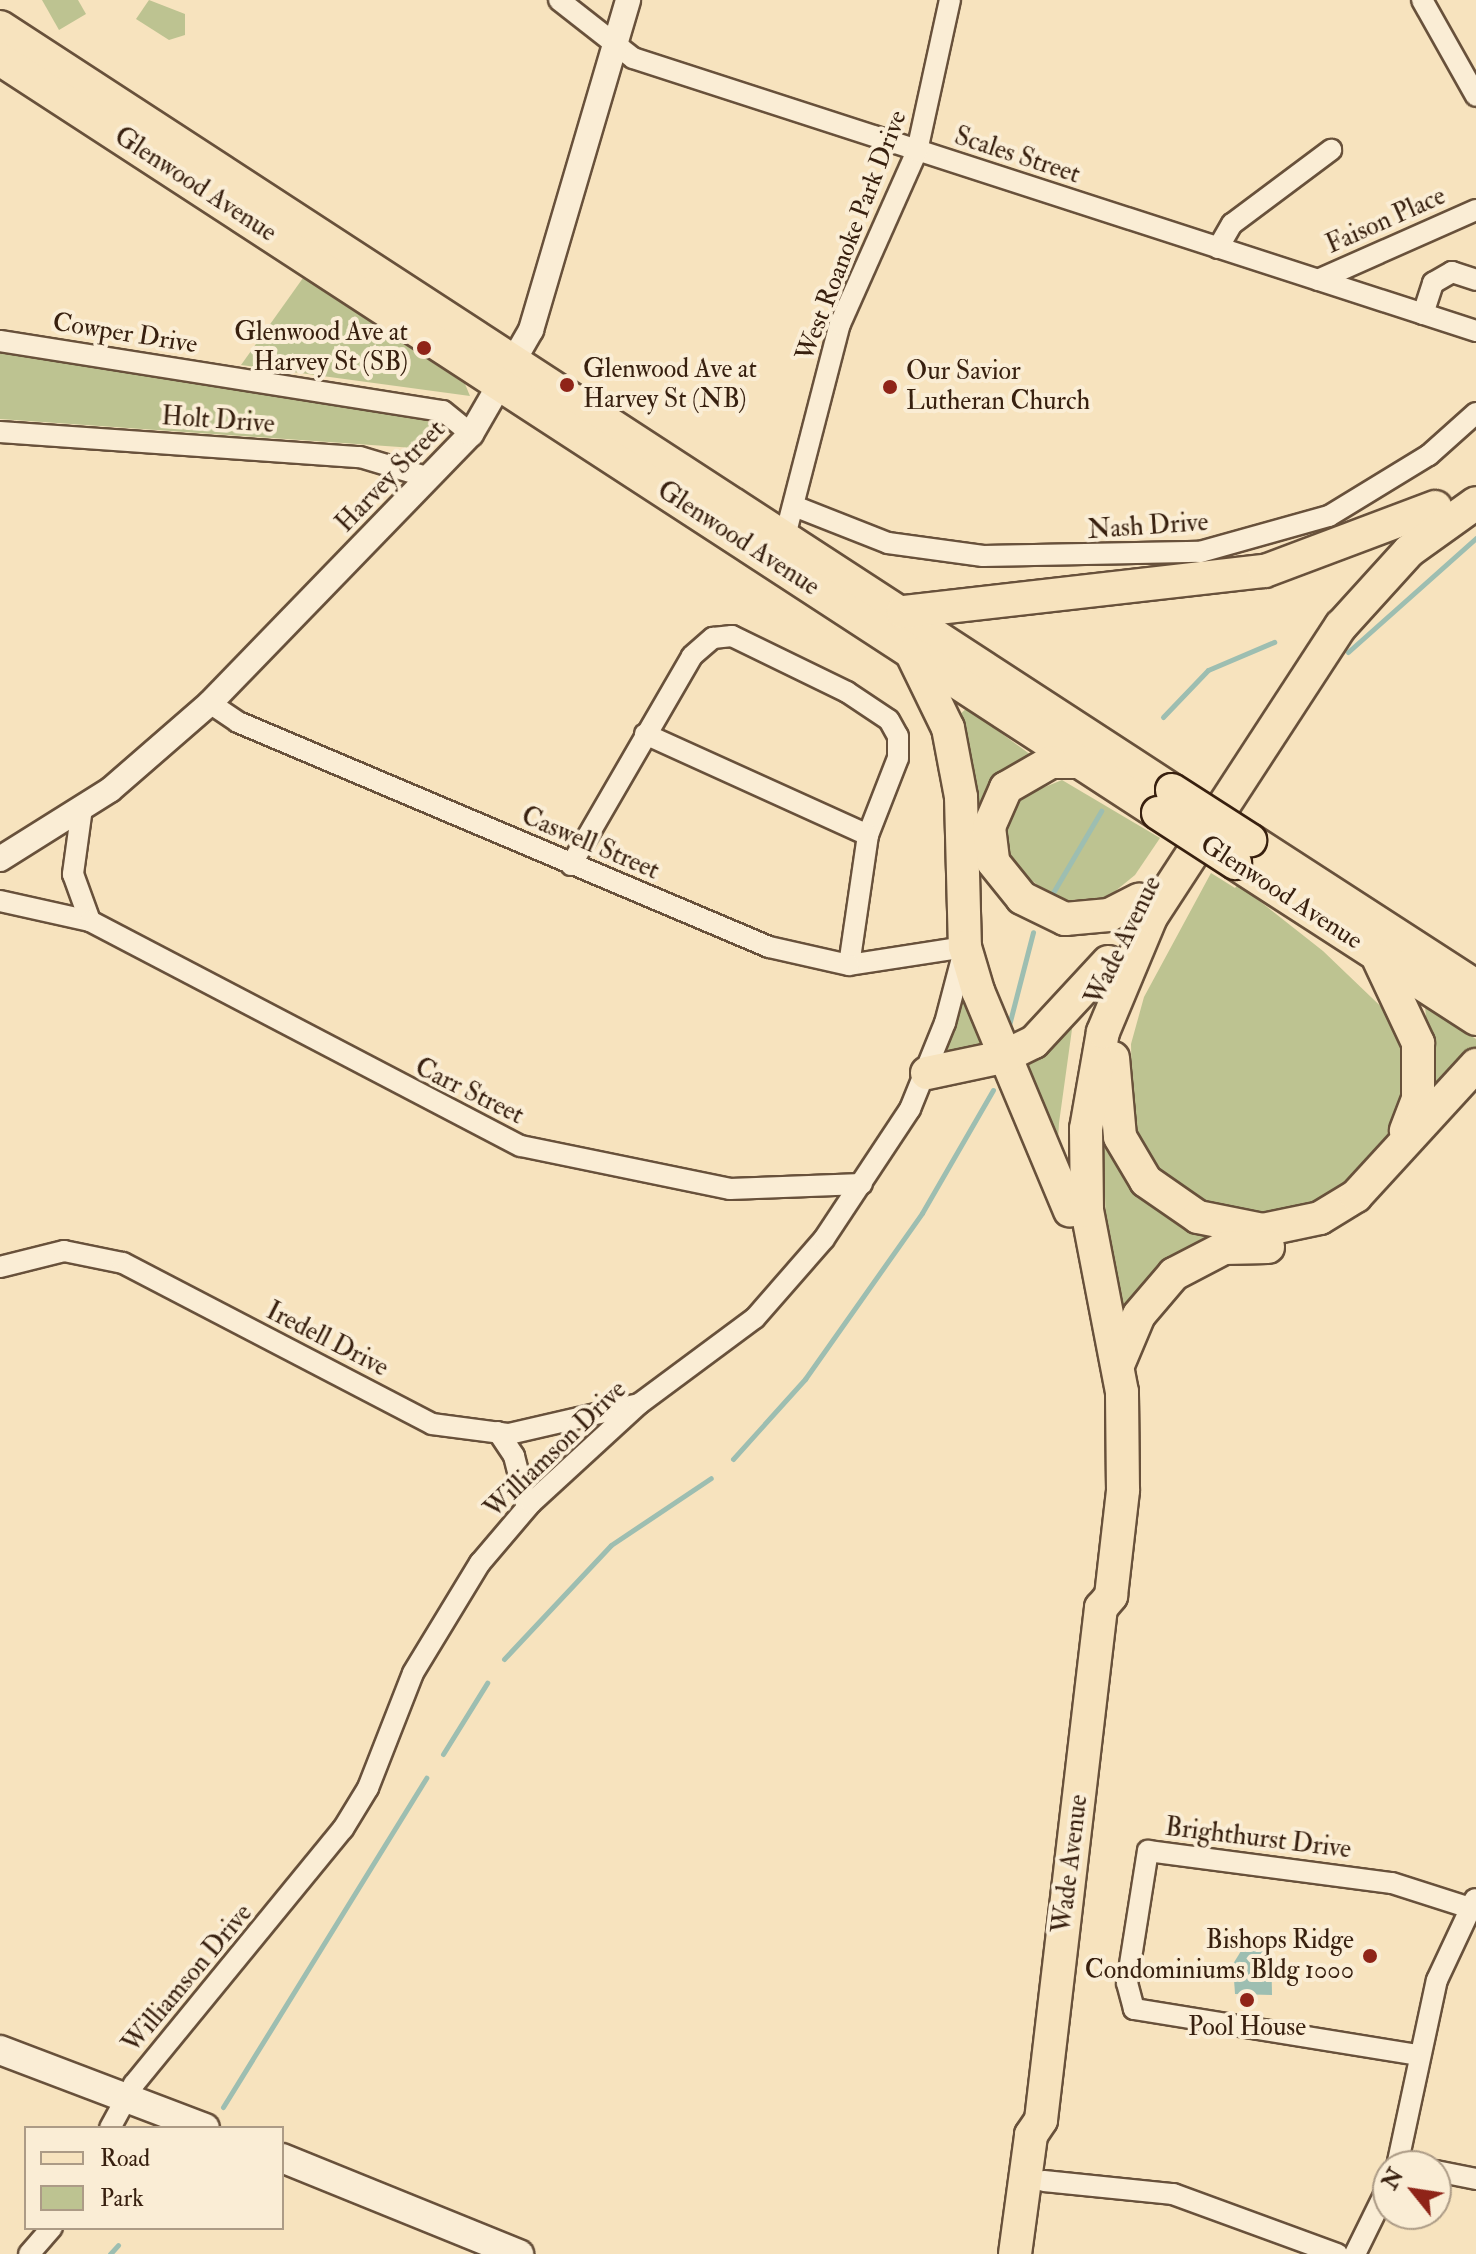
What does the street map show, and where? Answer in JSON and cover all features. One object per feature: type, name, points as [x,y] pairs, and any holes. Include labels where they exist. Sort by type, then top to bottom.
[{"type":"main road","name":"Glenwood Avenue","points":[[0,27],[907,648],[977,678],[1242,852],[1476,986]]},
{"type":"main road","name":"Glenwood Avenue","points":[[0,59],[508,373],[790,521],[1081,762],[1165,802]]},
{"type":"main road","name":"Wade Avenue","points":[[1101,1608],[1093,1595],[1107,1420],[1070,1211],[1075,1070],[1108,962],[1139,900],[1337,598],[1435,507],[1476,481]]},
{"type":"main road","name":"Wade Avenue","points":[[1015,2254],[1031,2135],[1041,2120],[1101,1608],[1111,1596],[1123,1490],[1118,1365],[1091,1239],[1086,1168],[1095,1063],[1113,1000],[1167,889],[1341,626],[1409,551],[1476,503]]},
{"type":"main road","points":[[903,612],[1265,571],[1435,507]]},
{"type":"main road","points":[[907,648],[925,671],[948,728],[961,797],[965,947],[1003,1057],[1070,1211]]},
{"type":"main road","points":[[948,728],[977,678]]},
{"type":"main road","points":[[965,947],[981,832],[993,810],[1019,776],[1051,762],[1081,762]]},
{"type":"main road","points":[[993,810],[993,862],[1034,908],[1079,920],[1139,900]]},
{"type":"main road","name":"Glenwood Avenue","points":[[1242,852],[1377,957],[1476,1019]]},
{"type":"main road","points":[[1377,957],[1418,1043],[1418,1099],[1400,1144]]},
{"type":"main road","points":[[927,1073],[1003,1057],[1049,1030],[1108,962]]},
{"type":"main road","points":[[1113,1000],[1121,1021],[1111,1097],[1120,1137],[1146,1181],[1183,1210],[1246,1229],[1302,1224],[1356,1196],[1400,1144],[1476,1065]]},
{"type":"main road","points":[[1118,1365],[1139,1315],[1174,1274],[1214,1252],[1302,1242],[1350,1219],[1380,1196],[1476,1089]]},
{"type":"main road","points":[[0,2050],[200,2126]]},
{"type":"main road","name":"Wade Avenue","points":[[1037,2254],[1049,2138],[1041,2120]]},
{"type":"main road","points":[[284,2159],[519,2254]]},
{"type":"street","name":"Scales Street","points":[[559,0],[633,58],[1476,331]]},
{"type":"street","name":"Harvey Street","points":[[0,859],[82,808],[210,703],[471,434],[508,373],[628,0]]},
{"type":"street","name":"West Roanoke Park Drive","points":[[790,521],[840,324],[917,151],[950,0]]},
{"type":"street","points":[[1422,0],[1476,96]]},
{"type":"street","points":[[1218,248],[1232,224],[1331,150]]},
{"type":"street","name":"Faison Place","points":[[1318,280],[1476,210]]},
{"type":"street","points":[[1423,314],[1433,283],[1452,272],[1476,280]]},
{"type":"street","name":"Cowper Drive","points":[[0,341],[443,411],[471,434]]},
{"type":"street","name":"Nash Drive","points":[[790,521],[888,543],[983,556],[1200,552],[1329,516],[1429,455],[1476,413]]},
{"type":"street","name":"Holt Drive","points":[[0,432],[360,457],[430,478]]},
{"type":"street","points":[[571,865],[692,656],[713,638],[732,636],[847,692],[889,720],[898,736],[898,758],[868,835],[849,965]]},
{"type":"street","name":"Caswell Street","points":[[210,703],[571,865],[769,947],[849,965],[965,947]]},
{"type":"street","points":[[645,734],[868,835]]},
{"type":"street","points":[[82,808],[73,874],[90,921]]},
{"type":"street","name":"Carr Street","points":[[0,901],[90,921],[521,1146],[730,1189],[862,1184]]},
{"type":"street","name":"Williamson Drive","points":[[111,2126],[127,2097],[343,1829],[368,1788],[440,1621],[527,1507],[639,1404],[755,1318],[862,1184],[927,1073],[965,947]]},
{"type":"street","name":"Iredell Drive","points":[[0,1267],[64,1251],[123,1263],[432,1424],[498,1432],[639,1404]]},
{"type":"street","points":[[498,1432],[514,1456],[527,1507]]},
{"type":"street","name":"Brighthurst Drive","points":[[1418,2055],[1134,2009],[1127,1983],[1148,1851],[1392,1883],[1473,1903]]},
{"type":"street","points":[[1404,2150],[1418,2055],[1437,1980],[1473,1903]]},
{"type":"street","points":[[1452,2174],[1476,2179]]},
{"type":"street","points":[[1044,2181],[1173,2194],[1337,2254]]},
{"type":"street","points":[[1355,2254],[1372,2219]]},
{"type":"street","points":[[29,2254],[50,2230]]},
{"type":"green space","points":[[42,0],[78,0],[86,14],[59,30]]},
{"type":"green space","points":[[149,0],[185,14],[185,35],[169,40],[136,19]]},
{"type":"green space","points":[[303,278],[465,384],[470,396],[241,365]]},
{"type":"green space","points":[[0,351],[425,419],[437,430],[428,449],[0,419]]},
{"type":"green space","points":[[967,708],[1031,755],[997,776],[976,813],[959,715]]},
{"type":"green space","points":[[1062,780],[1160,838],[1135,875],[1108,897],[1060,901],[1011,866],[1003,840],[1007,816],[1018,798]]},
{"type":"green space","points":[[1211,873],[1235,888],[1238,884],[1323,951],[1395,1020],[1402,1041],[1405,1087],[1395,1130],[1342,1196],[1277,1221],[1197,1208],[1133,1147],[1131,1044],[1144,997]]},
{"type":"green space","points":[[964,997],[988,1047],[949,1056],[947,1047]]},
{"type":"green space","points":[[1425,1006],[1476,1039],[1476,1054],[1433,1092]]},
{"type":"green space","points":[[1073,1022],[1059,1123],[1057,1157],[1012,1069]]},
{"type":"green space","points":[[1103,1128],[1238,1237],[1126,1321],[1106,1230]]},
{"type":"shaded area","points":[[1261,1936],[1271,1941],[1272,1995],[1235,1994],[1233,1964],[1249,1938]]},
{"type":"waterway","points":[[1348,652],[1476,538]]},
{"type":"waterway","points":[[1163,717],[1208,670],[1274,642]]},
{"type":"waterway","points":[[1051,896],[1101,811]]},
{"type":"waterway","points":[[1008,1029],[1033,932]]},
{"type":"waterway","points":[[733,1459],[805,1379],[922,1213],[993,1090]]},
{"type":"waterway","points":[[504,1659],[611,1545],[711,1478]]},
{"type":"waterway","points":[[443,1754],[487,1683]]},
{"type":"waterway","points":[[223,2107],[426,1778]]},
{"type":"waterway","points":[[110,2254],[118,2245]]},
{"type":"place","name":"Glenwood Ave at Harvey St (SB)","points":[[424,348]]},
{"type":"place","name":"Glenwood Ave at Harvey St (NB)","points":[[567,385]]},
{"type":"place","name":"Our Savior Lutheran Church","points":[[890,387]]},
{"type":"place","name":"Bishops Ridge Condominiums Bldg 1000","points":[[1370,1956]]},
{"type":"place","name":"Pool House","points":[[1247,2000]]}]
